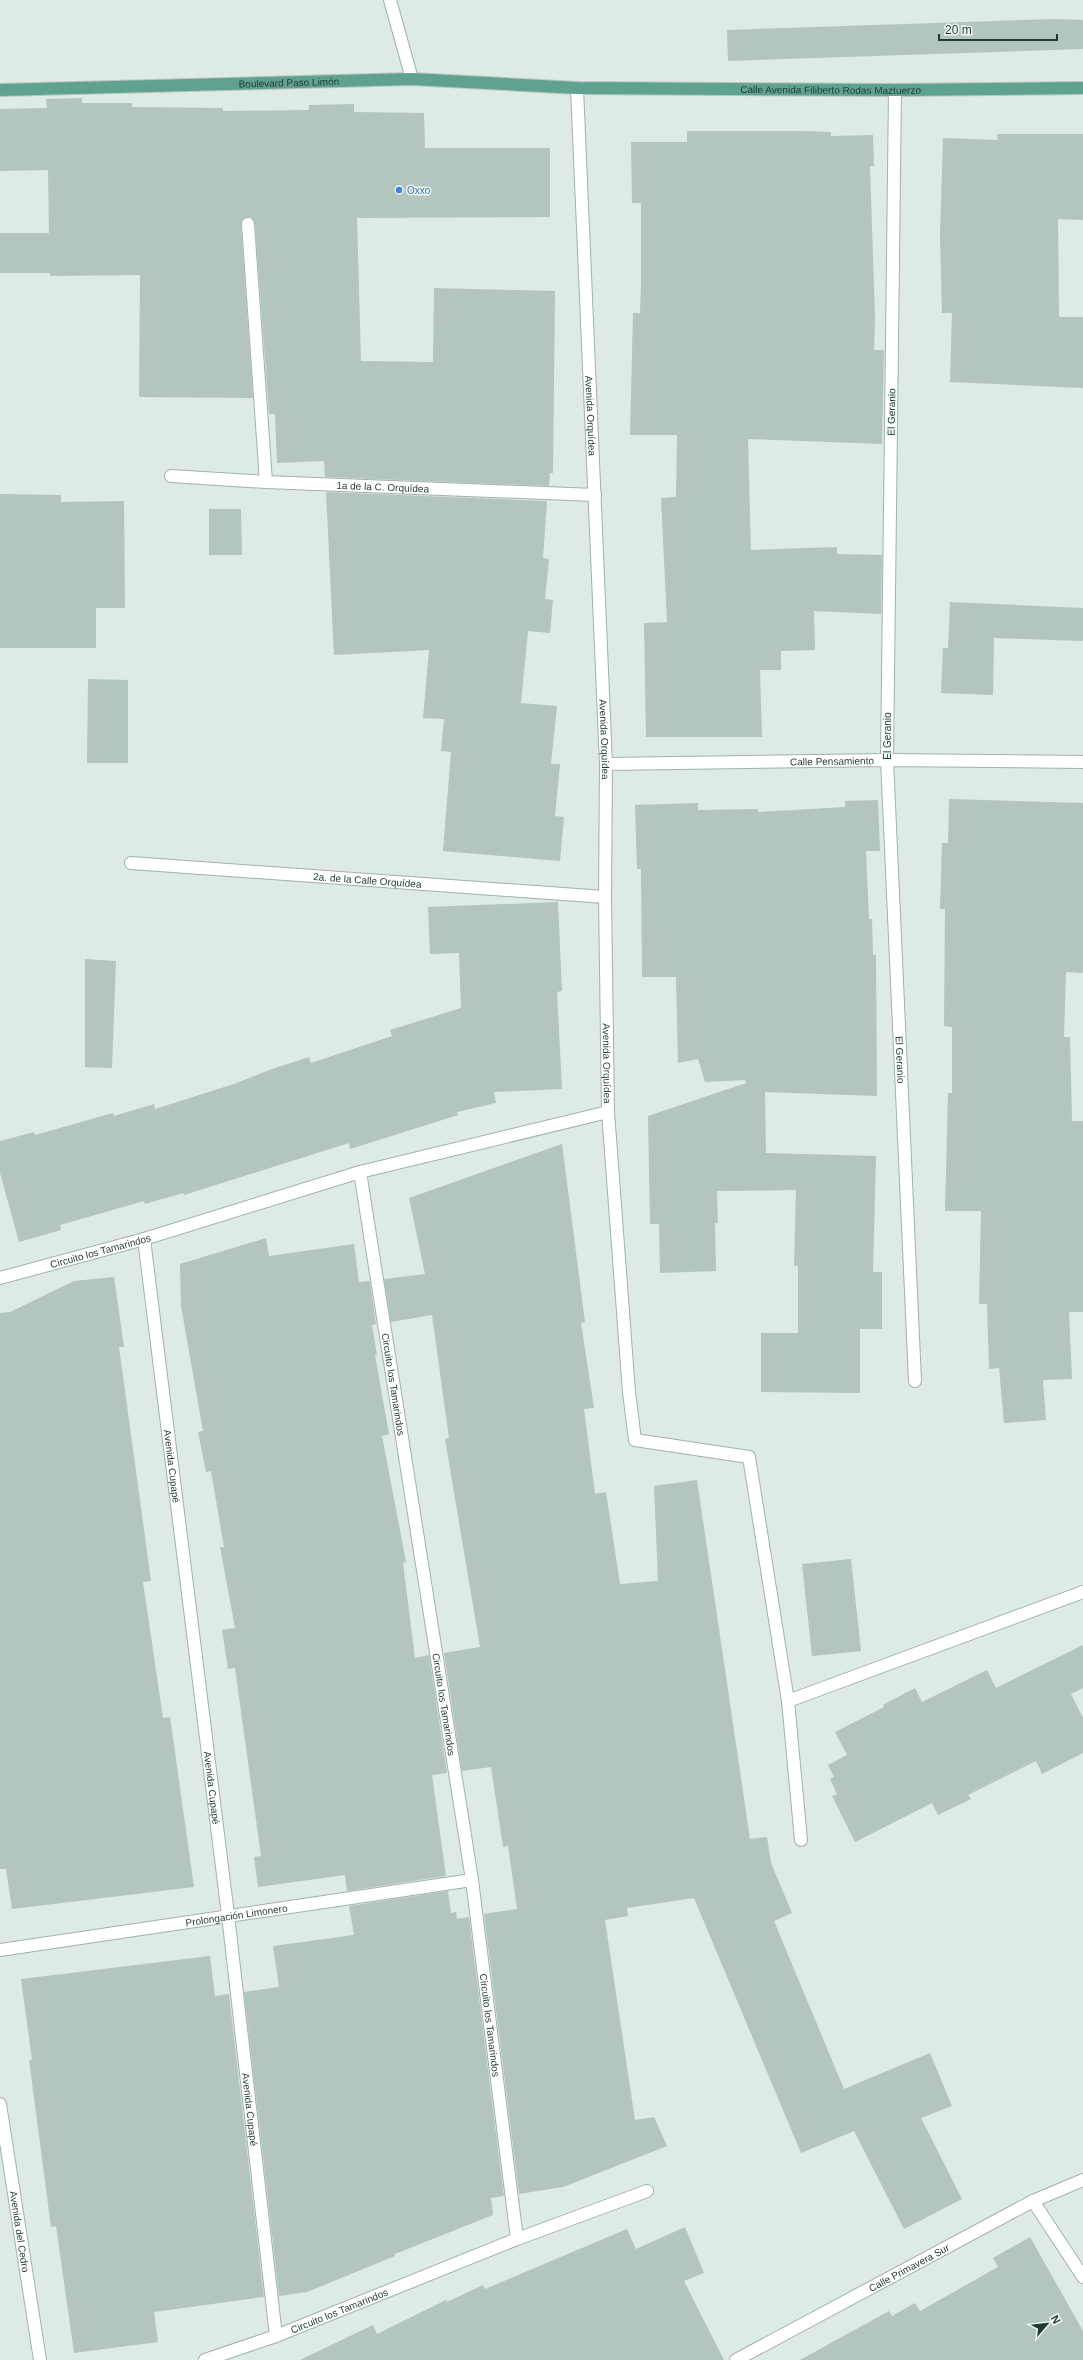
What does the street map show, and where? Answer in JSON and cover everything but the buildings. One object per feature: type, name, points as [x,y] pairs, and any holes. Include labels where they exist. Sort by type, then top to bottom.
[{"type":"main road","name":"Boulevard Paso Limón","points":[[0,90],[412,79],[577,88]]},
{"type":"main road","name":"Calle Avenida Filiberto Rodas Maztuerzo","points":[[577,88],[895,90],[1083,88]]},
{"type":"street","points":[[390,0],[412,79]]},
{"type":"street","name":"Avenida Orquídea","points":[[577,88],[606,764],[605,897],[608,1112],[629,1392],[635,1440],[749,1457],[788,1701]]},
{"type":"street","name":"El Geranio","points":[[895,90],[887,760],[916,1381]]},
{"type":"street","points":[[248,224],[266,482]]},
{"type":"street","name":"1a de la C. Orquídea","points":[[171,476],[266,482],[595,496]]},
{"type":"street","name":"Calle Pensamiento","points":[[606,764],[887,760],[1083,762]]},
{"type":"street","name":"2a. de la Calle Orquídea","points":[[130,863],[605,897]]},
{"type":"street","name":"Circuito los Tamarindos","points":[[0,1278],[144,1239],[360,1172],[608,1112]]},
{"type":"street","name":"Circuito los Tamarindos","points":[[360,1172],[472,1880],[517,2239]]},
{"type":"street","name":"Avenida Cupapé","points":[[144,1239],[228,1915],[276,2336]]},
{"type":"street","points":[[801,1840],[788,1701],[1083,1592]]},
{"type":"street","name":"Prolongación Limonero","points":[[0,1950],[472,1880]]},
{"type":"street","name":"Avenida del Cedro","points":[[0,2104],[40,2360]]},
{"type":"street","name":"Calle Primavera Sur","points":[[736,2360],[1034,2201],[1083,2180]]},
{"type":"street","name":"Circuito los Tamarindos","points":[[206,2360],[276,2336],[517,2239],[647,2191]]},
{"type":"street","points":[[1034,2201],[1083,2277]]},
{"type":"place","name":"Oxxo","points":[[399,190]]}]
